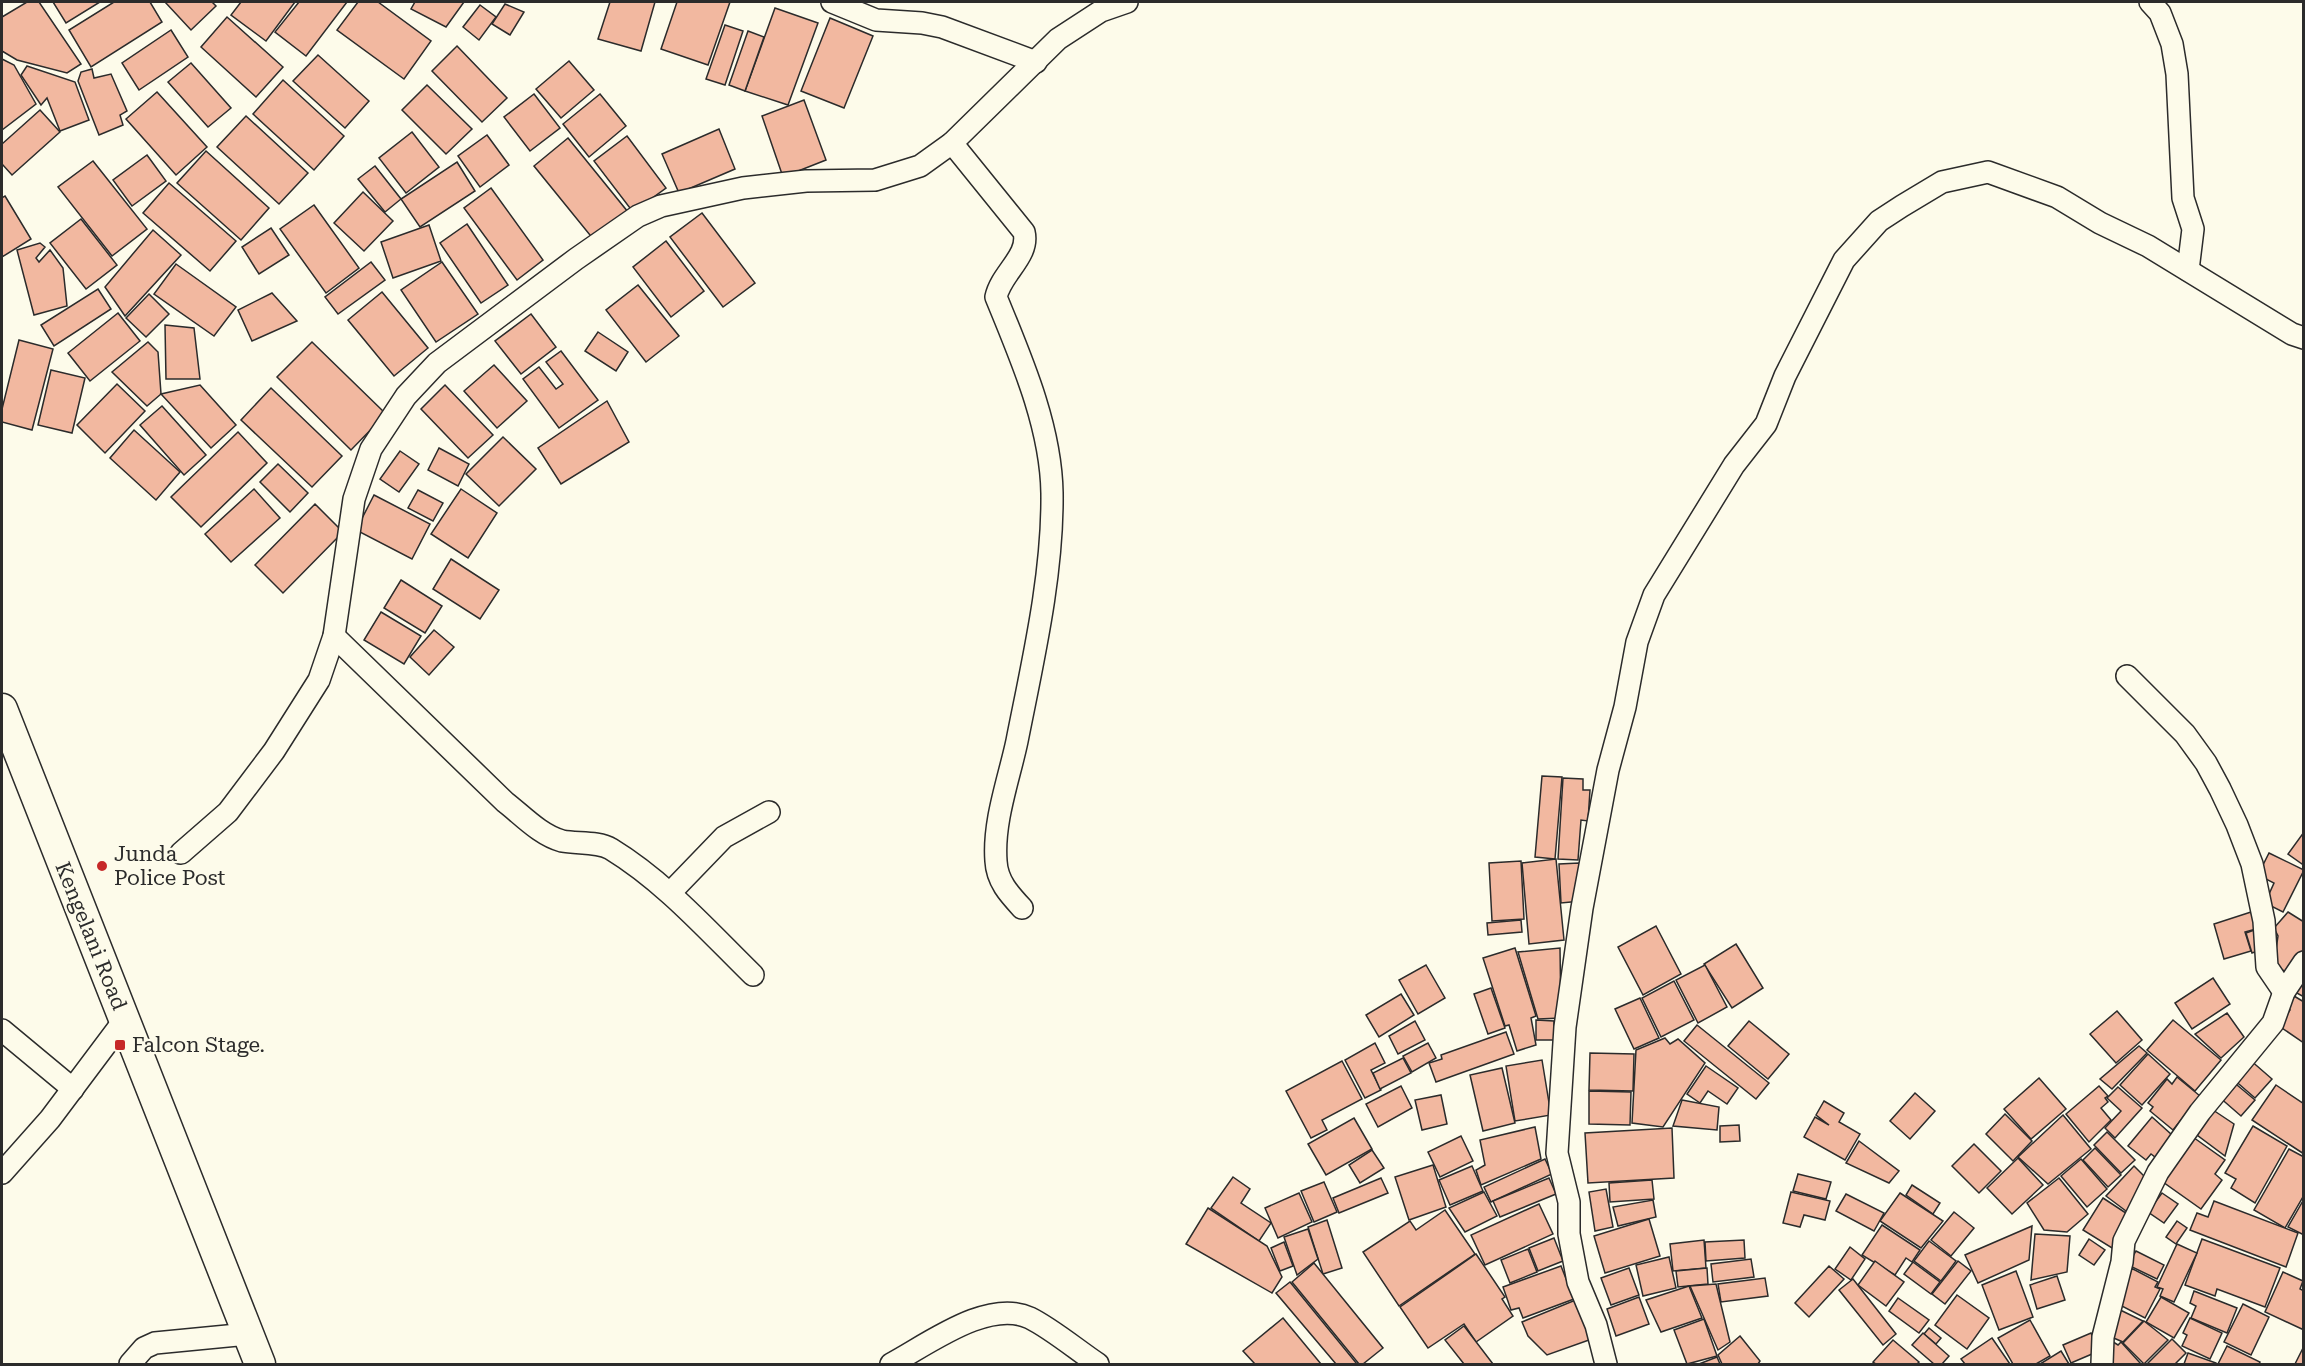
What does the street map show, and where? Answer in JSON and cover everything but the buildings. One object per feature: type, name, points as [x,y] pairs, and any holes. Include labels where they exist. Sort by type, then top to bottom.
[{"type":"main road","name":"Kengelani Road","points":[[2,709],[260,1365]]},
{"type":"street","points":[[832,2],[876,20],[922,23],[942,27],[1036,62]]},
{"type":"street","points":[[181,853],[228,812],[274,751],[319,680],[334,636],[354,500],[371,449],[406,396],[437,363],[576,259],[638,216],[661,206],[743,188],[806,181],[875,180],[920,166],[952,143],[1067,34],[1101,11],[1127,2]]},
{"type":"street","points":[[2150,2],[2160,13],[2172,44],[2177,74],[2183,198],[2193,229],[2188,270]]},
{"type":"street","points":[[952,143],[1024,232],[1026,241],[1024,250],[999,284],[996,297],[1042,422],[1052,492],[1047,562],[1034,651],[1003,801],[996,848],[999,879],[1022,908]]},
{"type":"street","points":[[1606,1365],[1596,1325],[1578,1282],[1569,1234],[1569,1202],[1557,1153],[1559,1091],[1565,1027],[1582,908],[1605,781],[1625,707],[1637,642],[1654,595],[1734,465],[1766,424],[1785,376],[1844,260],[1879,221],[1902,206],[1942,182],[1988,172],[2057,197],[2304,338]]},
{"type":"street","points":[[334,636],[505,802],[542,831],[563,841],[609,848],[670,894],[753,975]]},
{"type":"street","points":[[2127,676],[2185,734],[2206,763],[2224,798],[2237,825],[2255,879],[2264,921],[2266,967],[2284,993]]},
{"type":"street","points":[[670,894],[724,837],[769,812]]},
{"type":"street","points":[[2102,1365],[2103,1337],[2122,1262],[2124,1241],[2158,1172],[2200,1112],[2273,1023],[2284,993],[2304,962]]},
{"type":"street","points":[[2,1173],[50,1119],[124,1019]]},
{"type":"street","points":[[2,1030],[73,1089]]},
{"type":"street","points":[[891,1365],[971,1320],[1003,1312],[1030,1318],[1098,1365]]},
{"type":"street","points":[[130,1365],[144,1348],[155,1343],[248,1334]]},
{"type":"place","name":"Junda Police Post","points":[[102,866]]},
{"type":"place","name":"Falcon Stage.","points":[[120,1045]]}]
